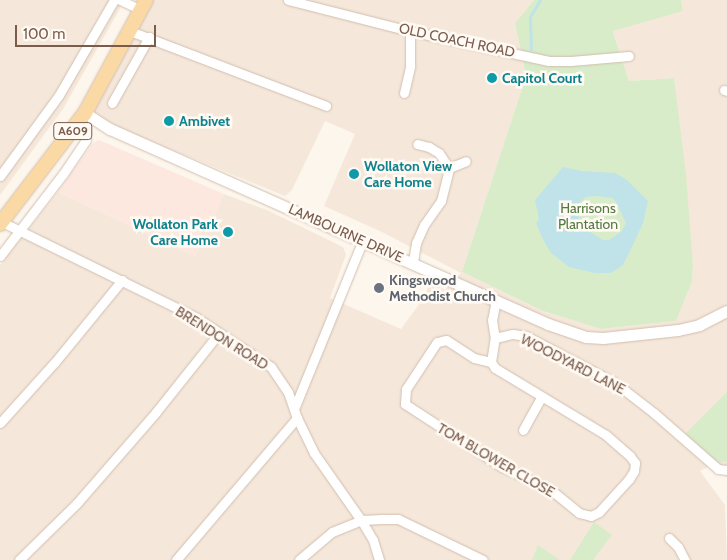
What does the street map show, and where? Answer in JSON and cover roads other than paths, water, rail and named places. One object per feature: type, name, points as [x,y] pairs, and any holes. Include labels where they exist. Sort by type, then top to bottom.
[{"type":"main road","name":"A609","points":[[1,223],[85,113],[144,5]]},
{"type":"street","points":[[0,176],[59,95],[114,0]]},
{"type":"street","points":[[120,0],[144,5]]},
{"type":"street","name":"OLD COACH ROAD","points":[[288,0],[410,31],[549,61],[629,56]]},
{"type":"street","points":[[130,30],[326,106]]},
{"type":"street","points":[[404,93],[410,66],[410,31]]},
{"type":"street","points":[[112,103],[149,38]]},
{"type":"street","points":[[396,83],[407,81]]},
{"type":"street","name":"LAMBOURNE DRIVE","points":[[85,113],[118,133],[413,262],[565,331],[586,337],[603,338],[678,330],[698,325],[727,311]]},
{"type":"street","points":[[0,256],[63,174],[86,140]]},
{"type":"street","points":[[417,144],[429,147],[439,153],[450,168]]},
{"type":"street","points":[[450,168],[466,161]]},
{"type":"street","points":[[413,262],[413,253],[422,231],[441,201],[450,168]]},
{"type":"street","name":"BRENDON ROAD","points":[[1,223],[197,318],[271,367],[288,392],[314,453],[373,540],[379,560]]},
{"type":"street","points":[[176,560],[296,413],[363,240]]},
{"type":"street","points":[[0,423],[55,362],[122,280]]},
{"type":"street","points":[[491,362],[495,338],[492,320],[496,300]]},
{"type":"street","points":[[20,560],[77,503],[162,405],[219,333]]},
{"type":"street","name":"WOODYARD LANE","points":[[495,338],[513,334],[526,336],[614,382],[724,471]]},
{"type":"street","name":"TOM BLOWER CLOSE","points":[[446,340],[474,358],[491,362],[495,368],[540,397],[606,435],[630,456],[634,463],[634,472],[605,506],[591,516],[579,512],[540,484],[502,467],[405,404],[406,389],[437,342],[446,340]]},
{"type":"street","points":[[523,430],[540,397]]},
{"type":"street","points":[[299,560],[332,532],[361,520],[398,519],[487,558]]},
{"type":"street","points":[[669,538],[678,547],[685,560]]},
{"type":"water","points":[[563,167],[582,171],[615,173],[627,180],[648,201],[643,223],[623,265],[611,273],[595,273],[569,267],[550,252],[536,223],[539,219],[535,200]],"holes":[[[586,197],[612,198],[616,202],[626,223],[622,231],[609,240],[603,240],[587,230],[578,216],[580,202]]]},
{"type":"waterway","points":[[531,49],[530,17],[540,0]]},
{"type":"place","name":"Capitol Court","points":[[492,78]]},
{"type":"place","name":"Ambivet","points":[[169,121]]},
{"type":"place","name":"Wollaton View Care Home","points":[[354,174]]},
{"type":"place","name":"Wollaton Park Care Home","points":[[228,232]]},
{"type":"place","name":"Kingswood Methodist Church","points":[[379,288]]},
{"type":"park label","name":"Harrisons Plantation","points":[[588,216]]}]
